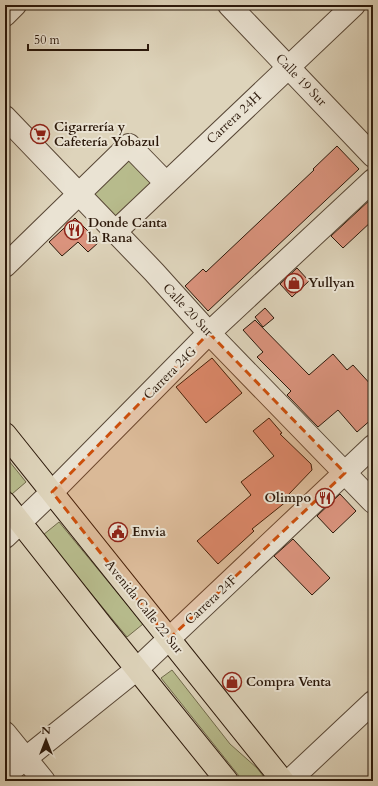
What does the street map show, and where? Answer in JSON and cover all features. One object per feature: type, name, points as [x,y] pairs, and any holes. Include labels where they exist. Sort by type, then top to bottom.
[{"type":"main road","name":"Avenida Calle 22 Sur","points":[[5,434],[283,781]]},
{"type":"main road","points":[[5,503],[13,529],[137,669],[227,781]]},
{"type":"street","points":[[5,15],[15,5]]},
{"type":"street","name":"Calle 19 Sur","points":[[229,5],[373,156]]},
{"type":"street","name":"Carrera 24H","points":[[115,232],[354,5]]},
{"type":"street","name":"Calle 20 Sur","points":[[5,117],[209,333],[373,502]]},
{"type":"street","points":[[5,266],[129,145],[166,183]]},
{"type":"street","name":"Carrera 24G","points":[[13,529],[52,492],[209,333],[373,180]]},
{"type":"street","name":"Carrera 24F","points":[[5,775],[137,669],[373,446]]},
{"type":"street","points":[[289,781],[373,702]]},
{"type":"street","points":[[5,733],[44,781]]},
{"type":"highlighted area","points":[[209,333],[345,473],[169,639],[52,492]]},
{"type":"green space","points":[[129,155],[154,182],[113,220],[88,193]]},
{"type":"green space","points":[[5,456],[26,482],[12,494],[5,485]]},
{"type":"green space","points":[[59,522],[143,624],[127,637],[43,535]]},
{"type":"green space","points":[[172,670],[230,744],[257,768],[267,781],[243,781],[161,678]]},
{"type":"building","points":[[337,146],[359,169],[208,311],[185,286],[203,269],[206,272],[314,170],[313,169]]},
{"type":"building","points":[[373,197],[373,220],[343,248],[331,236]]},
{"type":"building","name":"Donde Canta la Rana","points":[[75,218],[99,242],[88,252],[78,242],[62,256],[49,242]]},
{"type":"building","name":"Yullyan","points":[[297,268],[309,281],[292,297],[280,284]]},
{"type":"building","points":[[265,308],[274,318],[263,327],[255,317]]},
{"type":"building","points":[[255,320],[309,375],[333,354],[347,370],[353,365],[373,387],[373,418],[357,432],[338,410],[318,427],[287,395],[291,391],[257,357],[263,352],[243,330]]},
{"type":"building","points":[[212,358],[242,393],[206,423],[176,387]]},
{"type":"building","points":[[269,418],[282,433],[280,434],[311,464],[312,470],[289,494],[292,497],[252,529],[254,531],[218,564],[197,541],[251,495],[241,482],[274,456],[253,431]]},
{"type":"building","points":[[340,494],[356,511],[333,533],[317,516]]},
{"type":"building","points":[[293,539],[330,578],[312,595],[274,556]]},
{"type":"place","name":"Cigarrería y Cafetería Yobazul","points":[[40,134]]},
{"type":"place","name":"Donde Canta la Rana","points":[[74,230]]},
{"type":"place","name":"Yullyan","points":[[294,283]]},
{"type":"place","name":"Olimpo","points":[[325,498]]},
{"type":"place","name":"Envia","points":[[118,532]]},
{"type":"place","name":"Compra Venta","points":[[232,682]]}]
